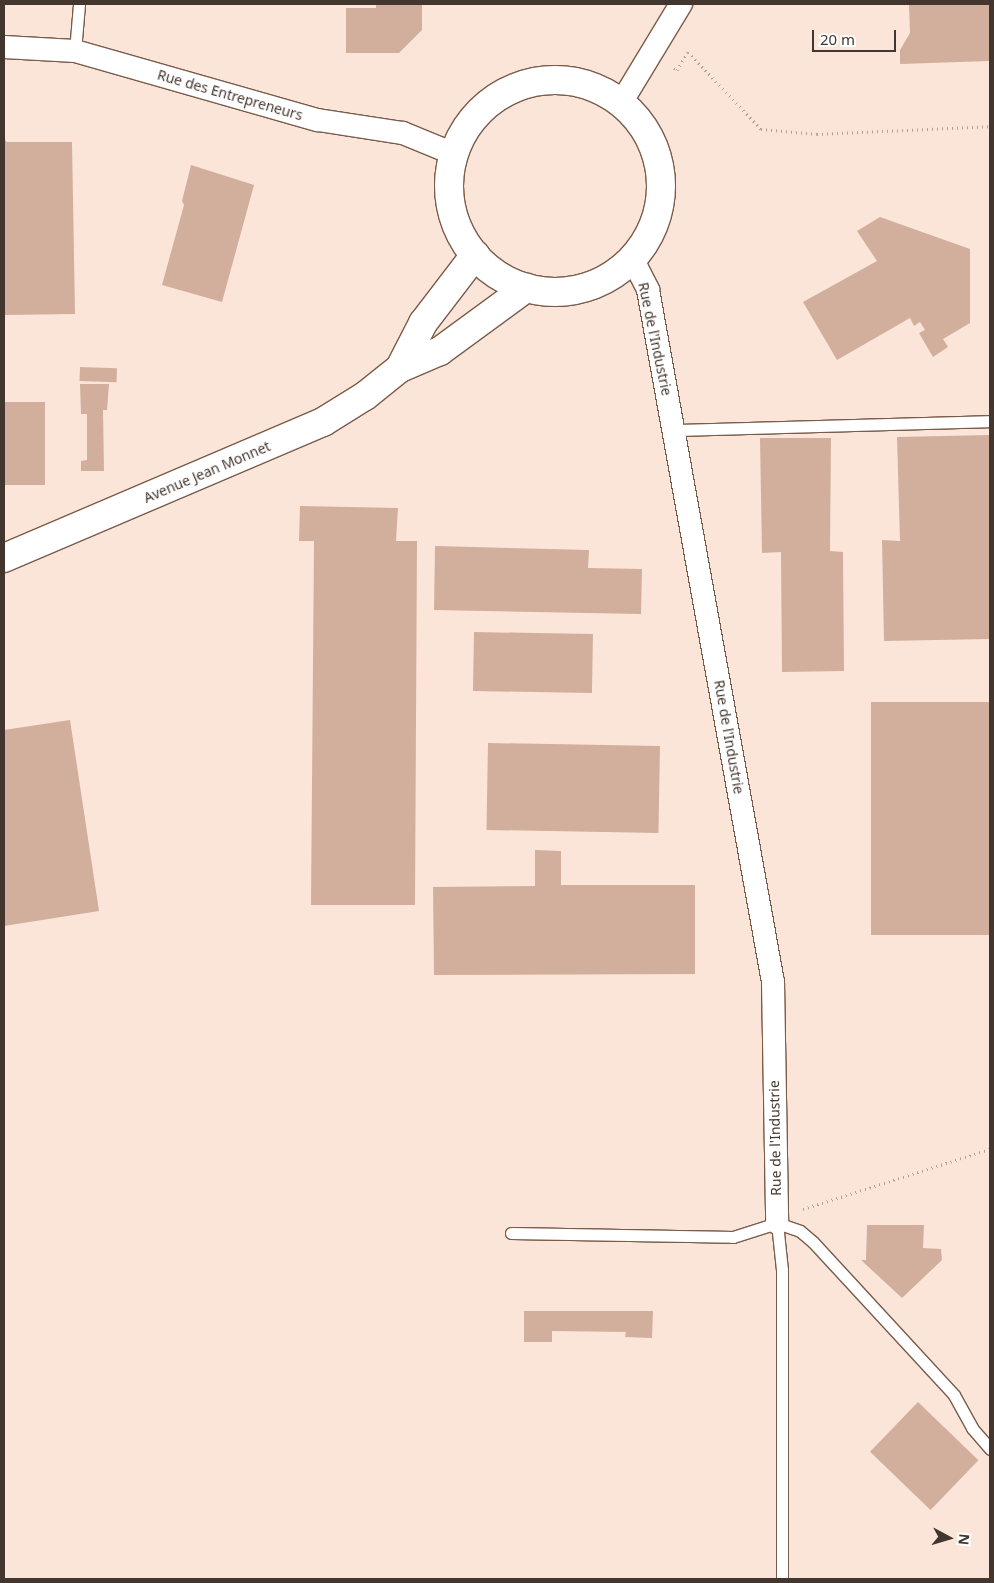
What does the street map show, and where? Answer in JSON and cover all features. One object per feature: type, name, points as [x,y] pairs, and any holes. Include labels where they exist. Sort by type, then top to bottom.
[{"type":"street","points":[[621,103],[681,4]]},
{"type":"street","name":"Rue des Entrepreneurs","points":[[4,48],[75,51],[318,120],[403,133],[454,154]]},
{"type":"street","points":[[543,81],[576,82],[592,87],[621,103],[644,129],[657,161],[660,178],[660,196],[651,229],[632,258],[610,277],[583,288],[554,292],[526,288],[499,276],[475,255],[462,237],[450,202],[449,184],[454,154],[463,133],[484,107],[511,89],[527,84],[543,81]]},
{"type":"street","name":"Avenue Jean Monnet","points":[[400,368],[422,323],[475,255]]},
{"type":"street","name":"Rue de l'Industrie","points":[[632,258],[648,290],[773,982],[777,1223]]},
{"type":"street","name":"Avenue Jean Monnet","points":[[4,558],[323,422],[365,396],[400,368],[440,351],[526,288]]},
{"type":"lane","points":[[75,51],[79,4]]},
{"type":"lane","points":[[674,430],[990,421]]},
{"type":"lane","points":[[511,1233],[733,1238],[777,1223],[800,1231],[814,1242],[954,1396],[972,1428],[990,1449]]},
{"type":"lane","points":[[777,1223],[782,1270],[782,1579]]},
{"type":"path","points":[[674,68],[677,70],[688,52],[761,129],[817,134],[990,126]]},
{"type":"path","points":[[777,1223],[811,1206],[990,1149]]},
{"type":"building","points":[[376,4],[422,4],[422,30],[399,53],[346,53],[346,8],[376,8]]},
{"type":"building","points":[[909,4],[990,4],[990,61],[900,64],[900,50],[910,33]]},
{"type":"building","points":[[4,139],[7,142],[72,142],[75,314],[4,315]]},
{"type":"building","points":[[191,165],[254,185],[222,302],[162,285],[184,205],[182,201]]},
{"type":"building","points":[[880,217],[970,249],[970,323],[943,339],[948,347],[933,357],[919,333],[925,330],[920,322],[914,326],[910,318],[837,360],[803,302],[877,261],[857,231]]},
{"type":"building","points":[[80,367],[117,368],[116,382],[80,381]]},
{"type":"building","points":[[80,384],[109,384],[107,410],[103,410],[104,471],[81,471],[81,461],[87,460],[87,414],[81,414]]},
{"type":"building","points":[[4,402],[45,402],[45,485],[4,485]]},
{"type":"building","points":[[990,435],[990,639],[884,641],[882,540],[900,541],[897,437]]},
{"type":"building","points":[[760,438],[831,438],[830,551],[843,552],[844,671],[782,672],[781,552],[762,553]]},
{"type":"building","points":[[300,506],[398,508],[396,541],[417,541],[415,905],[311,905],[314,541],[299,541]]},
{"type":"building","points":[[435,546],[589,550],[588,568],[642,569],[641,614],[434,610]]},
{"type":"building","points":[[474,632],[593,634],[592,693],[473,691]]},
{"type":"building","points":[[871,702],[990,702],[990,935],[871,935]]},
{"type":"building","points":[[70,720],[99,911],[4,926],[4,730]]},
{"type":"building","points":[[488,743],[660,746],[658,833],[486,830]]},
{"type":"building","points":[[535,850],[561,851],[561,885],[695,885],[695,974],[434,975],[433,887],[535,886]]},
{"type":"building","points":[[867,1225],[924,1225],[923,1248],[941,1249],[942,1260],[902,1298],[861,1260],[866,1260]]},
{"type":"building","points":[[524,1311],[653,1311],[652,1338],[625,1337],[626,1332],[552,1331],[552,1342],[524,1342]]},
{"type":"building","points":[[918,1402],[978,1460],[930,1510],[870,1452]]}]
